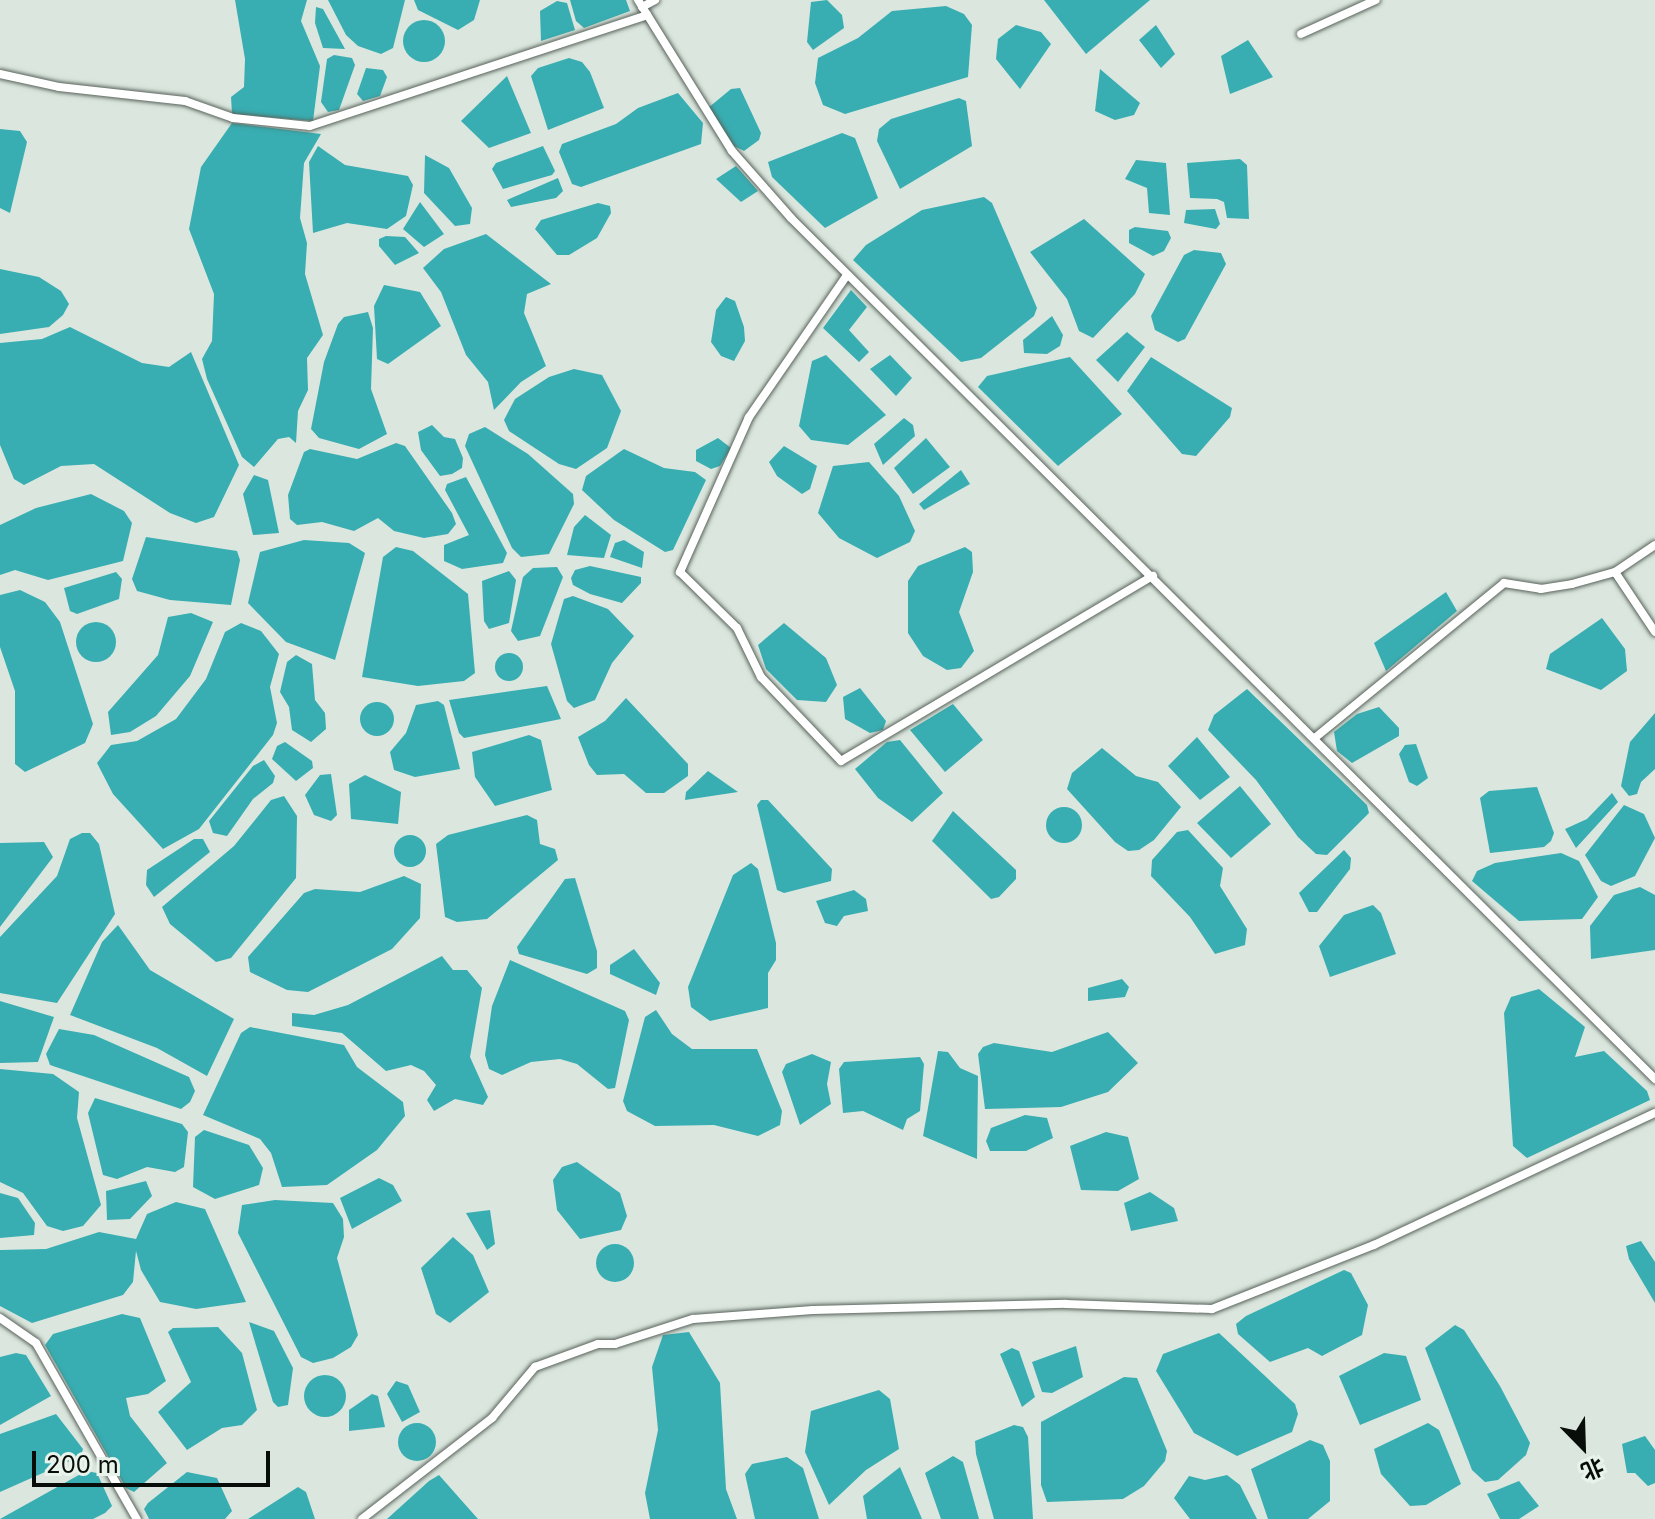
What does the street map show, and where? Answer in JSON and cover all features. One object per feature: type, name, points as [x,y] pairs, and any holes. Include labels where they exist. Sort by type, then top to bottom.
[{"type":"street","points":[[0,74],[59,87],[185,101],[233,118],[310,126],[655,0]]},
{"type":"street","points":[[1301,34],[1376,0]]},
{"type":"street","points":[[642,7],[732,151],[847,275],[1316,737],[1655,1079]]},
{"type":"street","points":[[847,275],[749,417],[680,572],[737,628],[761,677],[841,761],[1153,576]]},
{"type":"street","points":[[1316,737],[1504,583],[1550,589],[1615,572],[1655,545]]},
{"type":"street","points":[[1615,572],[1655,632]]},
{"type":"street","points":[[362,1519],[492,1418],[535,1367],[598,1344],[615,1344],[693,1319],[813,1310],[1066,1304],[1212,1309],[1374,1245],[1655,1113]]},
{"type":"street","points":[[0,1318],[36,1343],[137,1519]]},
{"type":"water","points":[[235,0],[307,0],[301,21],[320,66],[313,121],[232,114],[231,97],[244,87],[245,59]]},
{"type":"water","points":[[328,0],[405,0],[393,48],[381,54],[358,46],[346,35]]},
{"type":"water","points":[[414,0],[480,0],[474,20],[458,30],[418,10]]},
{"type":"water","points":[[570,0],[626,0],[630,11],[584,28],[576,21]]},
{"type":"water","points":[[827,0],[842,15],[844,28],[813,50],[807,42],[811,2]]},
{"type":"water","points":[[1044,0],[1150,0],[1086,54]]},
{"type":"water","points":[[557,1],[567,3],[575,30],[541,41],[540,11]]},
{"type":"water","points":[[946,6],[964,14],[972,25],[968,77],[845,114],[823,105],[815,83],[818,58],[858,38],[892,11]]},
{"type":"water","points":[[316,7],[323,9],[345,49],[323,48],[315,23]]},
{"type":"water","points":[[424,20],[439,26],[445,41],[439,56],[424,62],[409,56],[403,41],[409,26]]},
{"type":"water","points":[[1016,25],[1041,32],[1051,44],[1020,89],[996,59],[998,39]]},
{"type":"water","points":[[1156,25],[1175,54],[1161,68],[1139,40]]},
{"type":"water","points":[[1248,40],[1273,77],[1230,94],[1221,56]]},
{"type":"water","points":[[334,55],[352,58],[355,65],[339,110],[328,112],[321,102],[327,59]]},
{"type":"water","points":[[569,58],[582,62],[590,72],[604,108],[548,130],[531,76],[538,68]]},
{"type":"water","points":[[366,68],[383,70],[387,77],[380,96],[363,101],[357,94]]},
{"type":"water","points":[[1100,69],[1140,103],[1134,115],[1115,120],[1095,111]]},
{"type":"water","points":[[507,76],[531,133],[489,148],[461,121]]},
{"type":"water","points":[[740,88],[761,133],[759,140],[744,151],[734,146],[708,108],[731,89]]},
{"type":"water","points":[[678,93],[703,123],[701,144],[581,187],[572,184],[559,152],[562,144],[616,124],[638,108]]},
{"type":"water","points":[[959,98],[966,101],[972,146],[900,189],[877,141],[879,129],[891,119]]},
{"type":"water","points":[[232,123],[321,134],[304,163],[300,218],[307,243],[305,274],[323,335],[307,358],[308,390],[298,411],[296,443],[289,437],[278,439],[254,467],[242,457],[207,379],[202,359],[212,341],[214,294],[189,229],[201,167]]},
{"type":"water","points":[[0,129],[20,131],[27,142],[10,213],[0,208]]},
{"type":"water","points":[[842,133],[855,138],[878,198],[825,228],[772,177],[768,162]]},
{"type":"water","points":[[318,146],[345,165],[408,176],[413,185],[406,216],[387,229],[347,223],[313,233],[309,162]]},
{"type":"water","points":[[543,146],[555,171],[552,175],[503,189],[492,169],[496,163]]},
{"type":"water","points":[[425,155],[449,168],[472,208],[470,224],[455,226],[424,193]]},
{"type":"water","points":[[1240,159],[1247,165],[1249,219],[1227,218],[1224,202],[1217,199],[1190,198],[1187,163]]},
{"type":"water","points":[[1136,160],[1166,163],[1170,215],[1149,213],[1147,188],[1125,179]]},
{"type":"water","points":[[736,166],[758,191],[741,202],[716,179]]},
{"type":"water","points":[[558,178],[563,191],[556,198],[511,207],[507,200]]},
{"type":"water","points":[[984,197],[992,203],[1037,308],[1034,316],[981,358],[961,362],[853,260],[866,245],[922,210]]},
{"type":"water","points":[[420,202],[444,234],[424,247],[403,229]]},
{"type":"water","points":[[598,203],[610,206],[611,213],[597,238],[569,255],[557,255],[535,229],[541,220]]},
{"type":"water","points":[[1215,209],[1220,224],[1216,229],[1184,223],[1186,210]]},
{"type":"water","points":[[1084,219],[1145,274],[1135,294],[1093,338],[1079,331],[1067,299],[1030,252]]},
{"type":"water","points":[[1135,227],[1168,231],[1171,238],[1164,251],[1153,256],[1129,243],[1129,230]]},
{"type":"water","points":[[486,234],[551,284],[527,294],[524,313],[546,366],[521,382],[494,410],[488,382],[466,355],[441,292],[423,268],[444,249]]},
{"type":"water","points":[[386,236],[405,237],[419,253],[395,265],[379,246],[379,239]]},
{"type":"water","points":[[1194,250],[1221,253],[1226,264],[1185,339],[1178,342],[1155,330],[1151,316],[1184,255]]},
{"type":"water","points":[[0,269],[39,277],[61,291],[69,304],[63,315],[49,327],[0,334]]},
{"type":"water","points":[[384,285],[420,292],[441,326],[388,364],[377,359],[374,306]]},
{"type":"water","points":[[851,290],[867,307],[849,330],[869,352],[859,362],[823,328]]},
{"type":"water","points":[[726,297],[735,301],[744,327],[745,341],[734,361],[721,356],[711,342],[716,310]]},
{"type":"water","points":[[368,312],[373,328],[371,389],[387,434],[359,449],[319,438],[311,429],[324,362],[338,324],[344,317]]},
{"type":"water","points":[[1052,316],[1063,335],[1060,346],[1047,354],[1024,353],[1023,340]]},
{"type":"water","points":[[70,327],[142,363],[169,367],[191,352],[239,465],[214,517],[196,523],[170,513],[94,464],[61,466],[24,485],[14,479],[0,445],[0,343],[42,339]]},
{"type":"water","points":[[1127,332],[1145,347],[1118,382],[1096,360]]},
{"type":"water","points":[[826,355],[886,415],[848,445],[811,440],[799,426],[812,361]]},
{"type":"water","points":[[890,355],[912,378],[896,396],[870,369]]},
{"type":"water","points":[[1070,357],[1122,414],[1058,466],[978,387],[987,376]]},
{"type":"water","points":[[1151,357],[1232,408],[1230,417],[1196,456],[1182,454],[1127,391]]},
{"type":"water","points":[[574,369],[602,375],[621,411],[607,448],[576,469],[559,464],[509,431],[504,420],[515,399],[549,377]]},
{"type":"water","points":[[904,418],[913,425],[915,436],[883,465],[874,444]]},
{"type":"water","points":[[432,425],[444,437],[455,439],[463,458],[462,468],[452,474],[440,476],[421,450],[418,432]]},
{"type":"water","points":[[485,427],[528,454],[573,494],[574,504],[549,554],[521,557],[512,548],[465,446],[469,434]]},
{"type":"water","points":[[718,438],[731,448],[720,466],[711,469],[696,461],[696,450]]},
{"type":"water","points":[[926,438],[950,467],[913,494],[894,468]]},
{"type":"water","points":[[396,443],[405,446],[452,513],[456,524],[448,534],[424,538],[394,531],[378,518],[354,531],[322,522],[297,525],[290,519],[288,495],[304,452],[310,449],[357,459]]},
{"type":"water","points":[[784,446],[817,466],[810,489],[802,494],[777,476],[769,462]]},
{"type":"water","points":[[624,449],[664,468],[695,472],[706,480],[673,550],[665,552],[614,520],[582,490],[586,476]]},
{"type":"water","points":[[869,462],[899,496],[915,531],[910,542],[877,558],[839,538],[818,513],[833,466]]},
{"type":"water","points":[[961,470],[970,484],[924,510],[919,504]]},
{"type":"water","points":[[254,475],[268,480],[279,533],[253,535],[243,494]]},
{"type":"water","points":[[466,477],[507,553],[503,563],[462,569],[444,561],[444,545],[469,535],[445,490],[447,484]]},
{"type":"water","points":[[91,494],[124,511],[132,523],[123,561],[48,580],[15,570],[0,575],[0,525],[36,508]]},
{"type":"water","points":[[585,515],[611,535],[604,558],[567,555],[574,527]]},
{"type":"water","points":[[146,537],[237,551],[240,560],[231,605],[170,600],[137,591],[132,579]]},
{"type":"water","points":[[304,540],[349,543],[365,553],[335,660],[286,642],[248,603],[260,552]]},
{"type":"water","points":[[624,540],[644,552],[642,568],[610,557],[615,543]]},
{"type":"water","points":[[396,547],[413,551],[468,594],[475,673],[464,681],[418,686],[362,677],[383,557]]},
{"type":"water","points":[[965,547],[972,552],[973,572],[959,612],[974,651],[961,668],[947,670],[923,656],[908,633],[908,581],[918,566]]},
{"type":"water","points":[[590,566],[641,577],[641,583],[622,603],[590,594],[573,585],[571,578],[575,570]]},
{"type":"water","points":[[557,567],[563,577],[540,636],[518,641],[511,631],[523,577],[533,568]]},
{"type":"water","points":[[509,571],[516,580],[509,623],[489,629],[484,621],[482,581]]},
{"type":"water","points":[[116,572],[122,579],[119,599],[77,614],[70,611],[64,588]]},
{"type":"water","points":[[20,590],[45,602],[60,622],[93,724],[85,743],[25,772],[15,764],[15,691],[0,647],[0,595]]},
{"type":"water","points":[[1446,592],[1457,611],[1386,671],[1374,643]]},
{"type":"water","points":[[573,596],[608,609],[634,636],[612,663],[595,700],[574,708],[567,701],[551,644],[564,599]]},
{"type":"water","points":[[191,613],[213,622],[190,676],[156,716],[130,732],[111,735],[108,712],[158,655],[168,617]]},
{"type":"water","points":[[1602,618],[1625,649],[1627,671],[1601,690],[1546,669],[1550,654]]},
{"type":"water","points":[[96,622],[110,628],[116,642],[110,656],[96,662],[82,656],[76,642],[82,628]]},
{"type":"water","points":[[241,623],[261,631],[279,654],[270,687],[277,723],[273,735],[199,829],[163,849],[113,794],[97,763],[111,745],[137,741],[176,719],[206,679],[225,632]]},
{"type":"water","points":[[784,623],[826,658],[837,685],[826,702],[797,700],[766,669],[758,645]]},
{"type":"water","points":[[509,653],[519,657],[523,667],[519,677],[509,681],[499,677],[495,667],[499,657]]},
{"type":"water","points":[[296,655],[312,664],[315,700],[325,713],[326,729],[311,742],[292,730],[289,707],[280,692],[287,662]]},
{"type":"water","points":[[547,686],[561,719],[464,738],[459,733],[449,700]]},
{"type":"water","points":[[860,688],[886,721],[883,730],[870,733],[845,719],[843,697]]},
{"type":"water","points":[[1247,689],[1367,805],[1369,813],[1327,855],[1316,854],[1298,837],[1256,780],[1208,730],[1214,715]]},
{"type":"water","points":[[626,698],[688,764],[688,776],[664,793],[646,793],[624,774],[597,775],[589,765],[578,737],[605,721]]},
{"type":"water","points":[[438,701],[444,705],[460,769],[415,777],[394,770],[390,752],[406,733],[416,705]]},
{"type":"water","points":[[377,702],[389,707],[394,719],[389,731],[377,736],[365,731],[360,719],[365,707]]},
{"type":"water","points":[[953,704],[983,740],[945,772],[910,730]]},
{"type":"water","points":[[1379,707],[1399,728],[1399,736],[1352,763],[1337,751],[1334,732],[1357,714]]},
{"type":"water","points":[[1655,713],[1655,769],[1641,782],[1637,794],[1629,796],[1621,786],[1630,742]]},
{"type":"water","points":[[529,735],[541,740],[552,790],[495,806],[475,777],[472,752]]},
{"type":"water","points":[[1197,737],[1230,777],[1200,800],[1168,766]]},
{"type":"water","points":[[900,740],[943,793],[912,822],[878,798],[855,769],[887,742]]},
{"type":"water","points":[[285,742],[312,761],[313,768],[296,781],[272,759],[277,746]]},
{"type":"water","points":[[1416,744],[1428,778],[1417,786],[1409,782],[1399,754],[1405,745]]},
{"type":"water","points":[[1102,748],[1136,776],[1158,782],[1181,807],[1154,840],[1139,850],[1128,851],[1115,842],[1067,789],[1072,773]]},
{"type":"water","points":[[264,760],[275,776],[273,783],[253,799],[227,836],[213,833],[209,821],[253,766]]},
{"type":"water","points":[[708,771],[738,792],[685,800],[686,792]]},
{"type":"water","points":[[331,774],[337,815],[331,821],[314,815],[305,795],[320,775]]},
{"type":"water","points":[[365,775],[401,792],[398,824],[351,819],[349,784]]},
{"type":"water","points":[[1240,786],[1271,824],[1231,858],[1197,823]]},
{"type":"water","points":[[1537,787],[1554,833],[1551,841],[1544,847],[1490,853],[1480,798],[1489,791]]},
{"type":"water","points":[[1612,793],[1618,802],[1576,848],[1565,829],[1587,819]]},
{"type":"water","points":[[284,796],[297,816],[296,878],[231,958],[216,962],[170,924],[162,907],[234,846],[271,800]]},
{"type":"water","points":[[761,800],[768,800],[832,869],[831,881],[784,893],[777,890],[757,805]]},
{"type":"water","points":[[1624,805],[1644,814],[1655,838],[1635,876],[1611,886],[1601,881],[1585,855]]},
{"type":"water","points":[[1064,807],[1077,812],[1082,825],[1077,838],[1064,843],[1051,838],[1046,825],[1051,812]]},
{"type":"water","points":[[953,811],[1016,870],[1016,879],[999,897],[991,899],[932,841]]},
{"type":"water","points":[[527,815],[537,820],[540,844],[555,849],[558,860],[487,919],[457,922],[445,917],[436,844],[448,835]]},
{"type":"water","points":[[1188,830],[1223,868],[1220,886],[1247,929],[1245,945],[1215,954],[1190,917],[1151,876],[1152,860],[1177,832]]},
{"type":"water","points":[[90,833],[99,844],[115,914],[57,1003],[0,993],[0,937],[57,876],[70,839]]},
{"type":"water","points":[[410,835],[421,840],[426,851],[421,862],[410,867],[399,862],[394,851],[399,840]]},
{"type":"water","points":[[194,839],[203,839],[210,852],[154,897],[146,885],[147,870]]},
{"type":"water","points":[[44,842],[53,857],[0,927],[0,843]]},
{"type":"water","points":[[1344,850],[1351,858],[1350,869],[1317,912],[1309,912],[1299,893]]},
{"type":"water","points":[[1561,853],[1579,861],[1598,897],[1582,919],[1519,921],[1472,881],[1477,871],[1495,863]]},
{"type":"water","points":[[751,863],[758,869],[776,943],[776,960],[768,973],[768,1008],[710,1021],[691,1007],[688,987],[733,875]]},
{"type":"water","points":[[404,876],[421,884],[420,918],[392,949],[308,992],[287,990],[250,972],[248,957],[304,893],[315,889],[360,892]]},
{"type":"water","points":[[575,878],[597,951],[597,968],[587,974],[519,954],[517,947],[565,879]]},
{"type":"water","points":[[1640,887],[1655,895],[1655,950],[1591,959],[1590,926],[1614,895]]},
{"type":"water","points":[[854,890],[866,899],[868,911],[844,916],[837,926],[825,923],[816,901]]},
{"type":"water","points":[[1373,905],[1381,913],[1396,954],[1330,977],[1319,946],[1344,915]]},
{"type":"water","points":[[118,925],[150,970],[234,1019],[207,1076],[157,1048],[70,1015],[102,942]]},
{"type":"water","points":[[634,949],[660,983],[656,995],[610,974],[610,965]]},
{"type":"water","points":[[442,956],[453,970],[467,970],[482,988],[470,1057],[488,1097],[483,1105],[455,1099],[434,1111],[427,1100],[436,1085],[424,1071],[411,1065],[386,1071],[342,1033],[292,1026],[292,1013],[314,1015],[348,1005]]},
{"type":"water","points":[[510,960],[625,1011],[629,1020],[615,1088],[608,1089],[577,1064],[560,1059],[531,1062],[502,1075],[489,1069],[485,1055],[492,1006]]},
{"type":"water","points":[[1122,979],[1129,987],[1125,997],[1088,1001],[1088,988]]},
{"type":"water","points":[[1539,989],[1585,1027],[1575,1057],[1604,1051],[1647,1091],[1650,1100],[1527,1158],[1513,1146],[1504,1013],[1511,997]]},
{"type":"water","points":[[0,1001],[54,1017],[38,1062],[0,1063]]},
{"type":"water","points":[[656,1010],[672,1034],[692,1049],[757,1049],[782,1111],[780,1125],[758,1136],[714,1125],[655,1126],[627,1111],[623,1101],[645,1017]]},
{"type":"water","points":[[250,1027],[344,1045],[357,1067],[403,1102],[405,1116],[377,1150],[327,1185],[282,1187],[271,1153],[260,1139],[203,1115],[241,1033]]},
{"type":"water","points":[[59,1029],[94,1035],[189,1077],[195,1091],[190,1102],[181,1109],[50,1065],[46,1054]]},
{"type":"water","points":[[1108,1032],[1138,1063],[1108,1092],[1061,1107],[985,1109],[978,1054],[983,1047],[994,1043],[1052,1052]]},
{"type":"water","points":[[938,1051],[948,1052],[960,1068],[978,1076],[977,1159],[923,1136]]},
{"type":"water","points":[[812,1054],[831,1062],[827,1084],[831,1104],[800,1125],[782,1072],[786,1064]]},
{"type":"water","points":[[920,1057],[924,1064],[920,1111],[907,1119],[903,1130],[863,1111],[843,1113],[839,1069],[844,1062]]},
{"type":"water","points":[[0,1069],[53,1074],[79,1092],[77,1118],[101,1205],[83,1226],[63,1231],[47,1226],[23,1193],[0,1182]]},
{"type":"water","points":[[95,1098],[182,1124],[188,1132],[184,1167],[175,1172],[147,1167],[117,1179],[103,1175],[88,1113]]},
{"type":"water","points":[[1025,1115],[1047,1118],[1053,1138],[1026,1151],[990,1151],[986,1141],[991,1128]]},
{"type":"water","points":[[204,1130],[249,1145],[263,1168],[259,1185],[215,1199],[193,1187],[195,1137]]},
{"type":"water","points":[[1106,1132],[1128,1137],[1139,1179],[1118,1191],[1081,1190],[1070,1146]]},
{"type":"water","points":[[577,1162],[620,1193],[627,1216],[621,1230],[580,1239],[557,1210],[553,1180],[562,1167]]},
{"type":"water","points":[[379,1178],[393,1185],[402,1201],[352,1229],[340,1198]]},
{"type":"water","points":[[146,1181],[152,1196],[130,1219],[107,1220],[106,1191]]},
{"type":"water","points":[[1150,1192],[1174,1208],[1178,1221],[1131,1231],[1124,1203]]},
{"type":"water","points":[[0,1193],[18,1198],[35,1223],[34,1235],[0,1238]]},
{"type":"water","points":[[275,1200],[333,1203],[343,1219],[344,1237],[337,1258],[358,1335],[351,1347],[333,1358],[313,1363],[301,1357],[238,1233],[242,1205]]},
{"type":"water","points":[[176,1202],[205,1209],[246,1302],[196,1309],[160,1302],[141,1270],[136,1251],[133,1282],[123,1295],[32,1323],[0,1306],[0,1250],[46,1249],[99,1232],[136,1239],[147,1214]]},
{"type":"water","points":[[490,1210],[495,1244],[487,1250],[466,1213]]},
{"type":"water","points":[[453,1237],[473,1255],[489,1292],[450,1323],[436,1314],[421,1268]]},
{"type":"water","points":[[1641,1241],[1655,1262],[1655,1303],[1629,1259],[1626,1246]]},
{"type":"water","points":[[615,1244],[628,1250],[634,1263],[628,1276],[615,1282],[602,1276],[596,1263],[602,1250]]},
{"type":"water","points":[[1344,1270],[1351,1273],[1368,1305],[1362,1335],[1322,1356],[1308,1348],[1270,1362],[1238,1334],[1236,1324],[1246,1316]]},
{"type":"water","points":[[122,1314],[140,1318],[166,1381],[148,1394],[126,1398],[130,1416],[167,1463],[134,1492],[126,1488],[45,1345],[53,1334]]},
{"type":"water","points":[[249,1322],[274,1331],[293,1368],[288,1405],[278,1407],[273,1402]]},
{"type":"water","points":[[1455,1325],[1464,1330],[1500,1386],[1530,1443],[1526,1455],[1498,1480],[1485,1482],[1472,1470],[1425,1348]]},
{"type":"water","points":[[218,1327],[242,1353],[257,1410],[242,1425],[222,1428],[187,1450],[158,1412],[191,1382],[168,1332],[173,1328]]},
{"type":"water","points":[[689,1332],[720,1383],[726,1489],[737,1519],[650,1519],[645,1493],[658,1430],[652,1367],[663,1335]]},
{"type":"water","points":[[1219,1333],[1295,1404],[1298,1414],[1292,1432],[1237,1456],[1194,1433],[1156,1371],[1163,1354]]},
{"type":"water","points":[[1076,1346],[1083,1377],[1052,1393],[1042,1392],[1032,1362]]},
{"type":"water","points":[[1012,1348],[1019,1351],[1035,1397],[1022,1407],[1000,1354]]},
{"type":"water","points":[[16,1353],[26,1355],[51,1396],[0,1425],[0,1357]]},
{"type":"water","points":[[1384,1353],[1406,1356],[1421,1400],[1360,1425],[1339,1376]]},
{"type":"water","points":[[325,1375],[340,1381],[346,1396],[340,1411],[325,1417],[310,1411],[304,1396],[310,1381]]},
{"type":"water","points":[[1124,1377],[1137,1378],[1167,1451],[1165,1461],[1144,1486],[1123,1499],[1047,1502],[1041,1485],[1041,1422]]},
{"type":"water","points":[[396,1381],[408,1385],[420,1412],[402,1422],[387,1394]]},
{"type":"water","points":[[879,1390],[890,1399],[899,1449],[866,1470],[829,1505],[805,1452],[811,1411]]},
{"type":"water","points":[[372,1394],[378,1396],[385,1427],[349,1431],[349,1410]]},
{"type":"water","points":[[56,1414],[83,1449],[81,1456],[0,1492],[0,1434]]},
{"type":"water","points":[[417,1423],[430,1429],[436,1442],[430,1455],[417,1461],[404,1455],[398,1442],[404,1429]]},
{"type":"water","points":[[1428,1423],[1439,1430],[1461,1484],[1426,1505],[1410,1506],[1381,1474],[1374,1449]]},
{"type":"water","points":[[1014,1425],[1023,1427],[1028,1437],[1033,1519],[994,1519],[975,1441]]},
{"type":"water","points":[[1645,1436],[1655,1450],[1655,1483],[1648,1486],[1635,1473],[1627,1473],[1622,1444]]},
{"type":"water","points":[[1310,1440],[1323,1445],[1330,1461],[1330,1501],[1308,1519],[1268,1519],[1251,1469]]},
{"type":"water","points":[[953,1456],[963,1462],[979,1519],[941,1519],[925,1473]]},
{"type":"water","points":[[787,1457],[803,1468],[819,1519],[755,1519],[745,1474],[752,1464]]},
{"type":"water","points":[[900,1467],[922,1519],[867,1519],[863,1496]]},
{"type":"water","points":[[86,1471],[97,1473],[112,1506],[105,1513],[93,1519],[0,1519]]},
{"type":"water","points":[[187,1472],[217,1478],[232,1511],[225,1519],[149,1519],[144,1509],[148,1503]]},
{"type":"water","points":[[439,1475],[478,1519],[387,1519],[429,1481]]},
{"type":"water","points":[[1227,1475],[1240,1485],[1257,1519],[1190,1519],[1174,1498],[1189,1476],[1205,1480]]},
{"type":"water","points":[[1519,1481],[1539,1506],[1519,1519],[1500,1519],[1487,1494]]},
{"type":"water","points":[[298,1487],[306,1492],[315,1519],[248,1519]]}]
